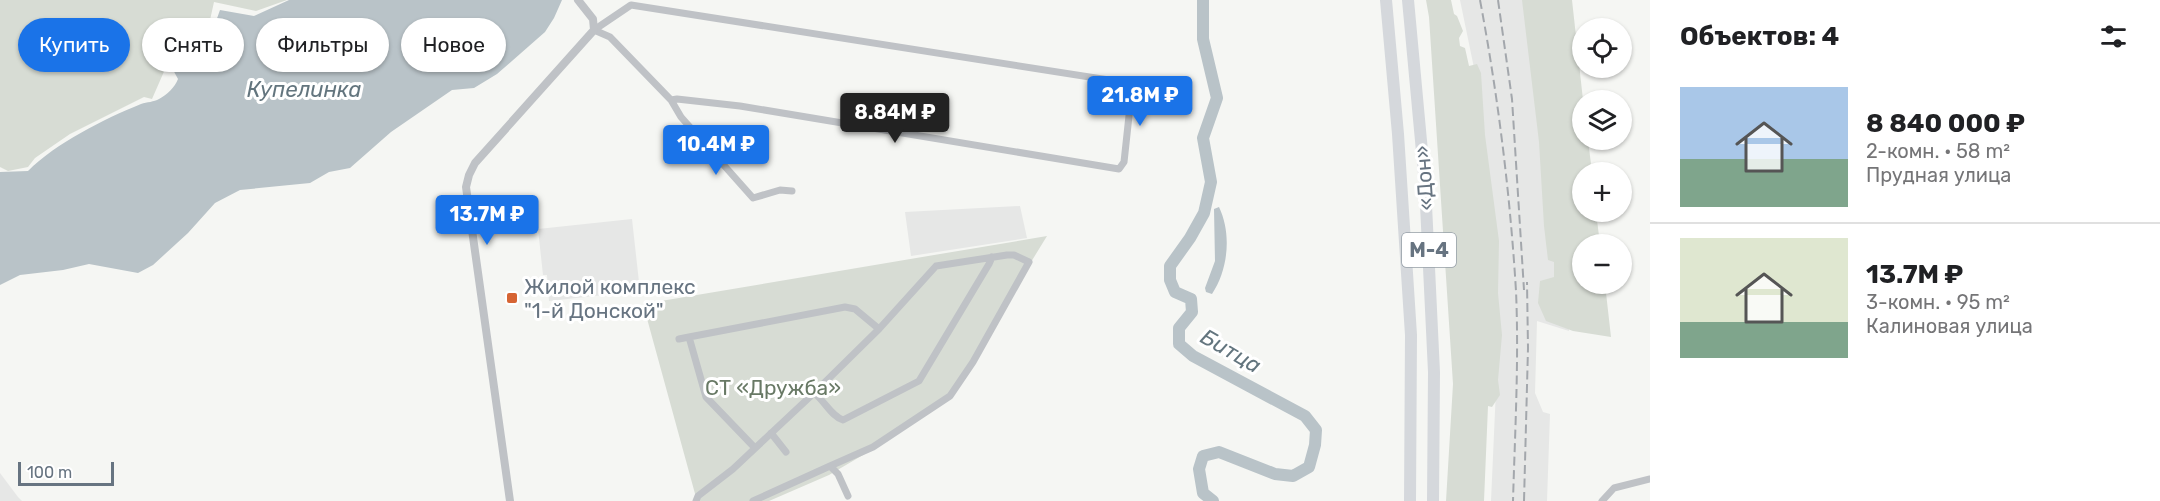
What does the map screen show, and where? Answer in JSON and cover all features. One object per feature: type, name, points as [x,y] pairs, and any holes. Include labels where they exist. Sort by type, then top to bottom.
[{"type":"highway","name":"«Дон»","points":[[1386,0],[1398,134],[1411,335],[1410,501]]},
{"type":"highway","name":"«Дон»","points":[[1408,0],[1426,195],[1434,372],[1433,501]]},
{"type":"street","points":[[578,0],[593,19],[594,30]]},
{"type":"street","points":[[510,501],[466,187],[475,163],[594,30],[631,5],[1128,83],[1132,88],[1124,162],[1119,169],[740,106],[671,100]]},
{"type":"street","points":[[594,30],[610,37],[671,100],[681,117],[753,198],[780,190],[792,191]]},
{"type":"street","points":[[696,501],[698,496],[726,474],[814,393],[879,329],[936,266],[992,256],[1014,255],[1029,262],[957,388],[939,405],[859,455],[753,501]]},
{"type":"street","points":[[814,393],[832,413],[843,420],[919,381],[992,256]]},
{"type":"street","points":[[679,339],[845,307],[855,309],[879,329]]},
{"type":"street","points":[[689,337],[706,397],[754,448]]},
{"type":"street","points":[[771,432],[786,452]]},
{"type":"street","points":[[830,466],[838,474],[848,496]]},
{"type":"street","points":[[1602,501],[1614,488],[1650,479]]},
{"type":"shaded area","points":[[1460,0],[1536,0],[1551,95],[1569,331],[1537,321],[1535,393],[1543,412],[1550,414],[1547,501],[1491,501],[1496,389],[1480,97]]},
{"type":"shaded area","points":[[1020,206],[1027,238],[911,256],[905,212]]},
{"type":"shaded area","points":[[632,219],[640,291],[549,301],[547,275],[543,275],[538,229]]},
{"type":"shaded area","points":[[0,473],[18,497],[22,501],[0,501]]},
{"type":"green space","points":[[0,0],[287,0],[256,11],[214,2],[210,18],[142,18],[142,72],[164,72],[152,99],[144,97],[70,134],[35,158],[28,167],[8,171],[0,167]]},
{"type":"green space","points":[[1426,0],[1451,0],[1454,14],[1463,31],[1459,38],[1460,46],[1465,48],[1469,66],[1477,64],[1481,73],[1485,135],[1499,241],[1498,293],[1502,335],[1498,380],[1500,395],[1492,407],[1488,406],[1484,501],[1446,501],[1453,384],[1429,17]]},
{"type":"green space","points":[[1522,0],[1572,0],[1574,18],[1572,18],[1572,78],[1581,78],[1582,90],[1572,90],[1572,150],[1589,150],[1591,162],[1572,162],[1572,222],[1597,222],[1599,234],[1572,234],[1572,294],[1606,294],[1611,337],[1573,331],[1546,321],[1538,303],[1540,281],[1554,277],[1554,262],[1548,260],[1544,226],[1539,142]]},
{"type":"green space","name":"СТ «Дружба»","points":[[1047,236],[950,394],[880,445],[829,475],[769,501],[697,501],[643,304]]},
{"type":"water","name":"Купелинка","points":[[289,0],[562,0],[545,32],[506,66],[506,18],[401,18],[401,72],[499,72],[474,88],[452,90],[391,132],[350,168],[329,172],[310,183],[240,190],[215,203],[188,233],[153,265],[138,273],[89,264],[63,270],[20,275],[0,285],[0,172],[28,171],[52,151],[96,124],[141,104],[157,100],[175,85],[178,79],[174,72],[244,72],[244,18],[217,18],[220,10],[254,16]]},
{"type":"water","points":[[1219,207],[1227,240],[1222,274],[1212,294],[1206,292],[1205,288],[1215,261],[1214,209]]},
{"type":"waterway","name":"Битца","points":[[1203,0],[1203,39],[1217,98],[1203,138],[1211,182],[1204,213],[1170,266],[1170,280],[1175,292],[1191,299],[1192,312],[1179,328],[1179,344],[1193,356],[1305,416],[1316,430],[1315,445],[1309,467],[1293,476],[1275,474],[1219,452],[1203,456],[1199,469],[1203,493],[1213,501]]},
{"type":"railway","points":[[1480,0],[1502,145],[1516,291],[1517,369],[1513,501]]},
{"type":"railway","points":[[1498,0],[1512,99],[1524,290]]},
{"type":"railway","points":[[1524,501],[1528,348],[1527,282]]},
{"type":"place","name":"Жилой комплекс \"1-й Донской\"","points":[[512,298]]}]
